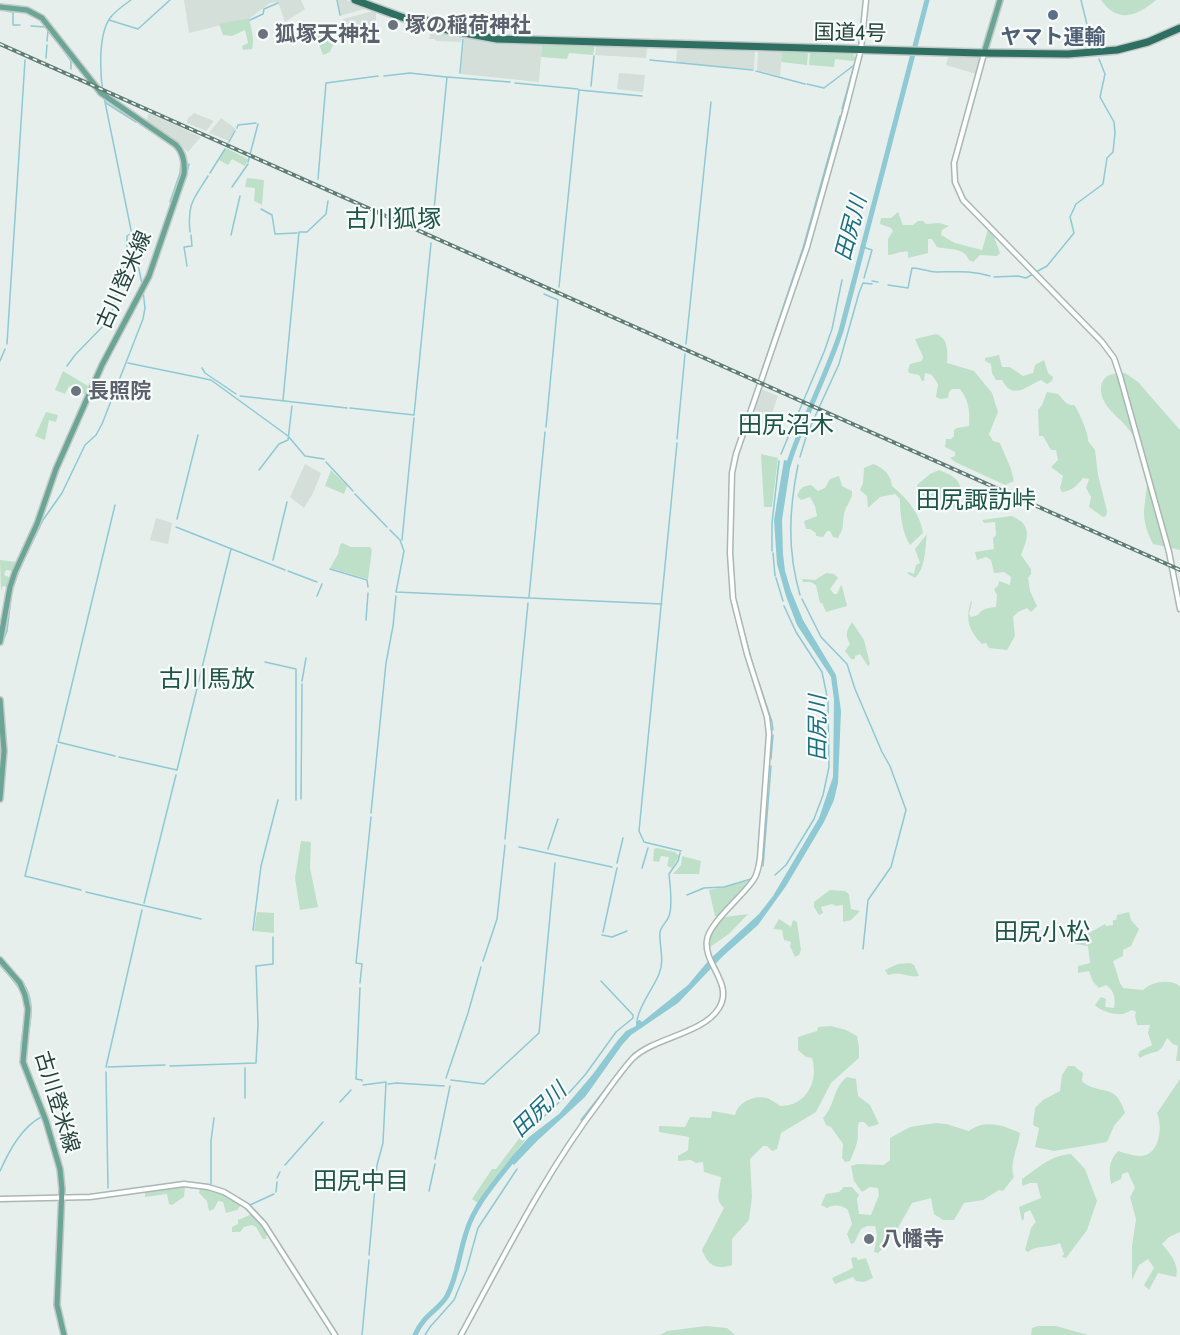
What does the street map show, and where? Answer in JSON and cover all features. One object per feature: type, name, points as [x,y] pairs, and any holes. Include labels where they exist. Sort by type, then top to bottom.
[{"type":"highway","name":"国道4号","points":[[355,0],[426,26],[478,36],[516,39],[984,53],[1101,53],[1148,42],[1180,28]]},
{"type":"highway","name":"国道4号","points":[[366,0],[428,21],[516,39]]},
{"type":"main road","points":[[984,53],[1000,0]]},
{"type":"main road","name":"古川登米線","points":[[0,7],[27,10],[42,18],[101,93],[176,145],[184,160],[183,174],[143,289],[102,365],[56,469],[37,524],[12,580],[0,642]]},
{"type":"main road","points":[[0,700],[4,751],[0,799]]},
{"type":"main road","name":"古川登米線","points":[[0,960],[20,984],[25,995],[28,1009],[22,1062],[59,1159],[62,1179],[57,1305],[64,1335]]},
{"type":"street","points":[[461,1335],[579,1128],[639,1054],[710,1018],[719,1008],[723,995],[723,987],[707,945],[709,933],[753,881],[758,869],[769,734],[768,717],[747,654],[733,598],[730,534],[734,463],[807,247],[861,49],[866,0]]},
{"type":"street","points":[[984,53],[954,163],[956,186],[963,200],[1102,342],[1114,358],[1169,552],[1180,609]]},
{"type":"street","points":[[0,1199],[90,1197],[184,1184],[224,1192],[247,1206],[264,1224],[335,1335]]},
{"type":"shaded area","points":[[184,0],[301,0],[305,9],[285,22],[278,2],[270,3],[250,18],[189,33]]},
{"type":"shaded area","points":[[338,0],[346,0],[367,8],[340,16]]},
{"type":"shaded area","points":[[373,11],[376,13],[375,24],[366,25],[366,32],[345,36],[343,19]]},
{"type":"shaded area","points":[[431,30],[462,37],[461,42],[429,39]]},
{"type":"shaded area","points":[[464,38],[514,44],[542,43],[539,82],[461,74]]},
{"type":"shaded area","points":[[596,46],[647,47],[646,58],[595,55]]},
{"type":"shaded area","points":[[677,50],[755,51],[754,69],[676,63]]},
{"type":"shaded area","points":[[758,52],[782,52],[780,76],[757,70]]},
{"type":"shaded area","points":[[949,54],[978,56],[980,59],[976,74],[946,65]]},
{"type":"shaded area","points":[[619,73],[645,75],[643,92],[617,89]]},
{"type":"shaded area","points":[[149,113],[201,137],[188,152],[176,142],[145,124]]},
{"type":"shaded area","points":[[194,113],[214,121],[206,131],[187,123],[188,118]]},
{"type":"shaded area","points":[[221,118],[236,129],[229,141],[209,133]]},
{"type":"shaded area","points":[[761,389],[778,396],[771,416],[754,410]]},
{"type":"shaded area","points":[[305,464],[321,473],[304,508],[290,497]]},
{"type":"shaded area","points":[[156,518],[172,523],[168,544],[150,540]]},
{"type":"green space","points":[[1101,0],[1156,0],[1135,13],[1121,15],[1107,8]]},
{"type":"green space","points":[[249,18],[253,45],[252,49],[243,50],[242,46],[248,43],[245,30],[232,36],[223,35],[219,24]]},
{"type":"green space","points":[[319,29],[323,30],[325,37],[334,42],[330,52],[323,55],[315,39],[308,41],[306,36]]},
{"type":"green space","points":[[542,43],[595,45],[593,55],[569,53],[567,59],[541,57]]},
{"type":"green space","points":[[810,51],[852,53],[856,59],[853,61],[835,59],[834,67],[809,65]]},
{"type":"green space","points":[[782,52],[808,52],[807,65],[781,62]]},
{"type":"green space","points":[[226,148],[248,159],[245,166],[232,159],[228,165],[219,160]]},
{"type":"green space","points":[[247,178],[264,180],[262,205],[254,201],[255,188],[245,187]]},
{"type":"green space","points":[[898,212],[903,225],[913,225],[918,221],[923,221],[926,224],[939,223],[949,226],[942,230],[941,235],[955,243],[982,250],[988,229],[993,234],[1000,253],[997,256],[980,255],[973,262],[964,253],[937,247],[932,239],[928,239],[928,253],[908,258],[908,252],[888,255],[888,239],[893,231],[880,224],[881,218],[891,218]]},
{"type":"green space","points":[[936,334],[945,342],[947,363],[974,371],[992,393],[998,412],[989,434],[993,441],[1000,443],[1014,481],[1005,485],[950,458],[955,456],[955,452],[945,447],[946,439],[954,436],[954,430],[957,428],[969,426],[969,411],[965,397],[960,389],[952,389],[948,398],[940,399],[936,397],[938,384],[932,375],[925,373],[924,381],[922,381],[919,375],[909,373],[908,370],[910,364],[922,361],[923,357],[915,339]]},
{"type":"green space","points":[[999,355],[1002,367],[1010,367],[1023,376],[1033,373],[1035,365],[1044,360],[1048,373],[1053,377],[1052,381],[1047,384],[1041,380],[1020,390],[1011,390],[1002,380],[996,380],[991,364],[985,361],[985,358]]},
{"type":"green space","points":[[63,371],[88,386],[86,395],[69,386],[65,394],[55,390]]},
{"type":"green space","points":[[1125,373],[1138,382],[1180,430],[1180,550],[1153,544],[1144,517],[1148,476],[1146,461],[1133,436],[1109,409],[1101,394],[1102,383],[1106,377]]},
{"type":"green space","points":[[1047,392],[1058,394],[1067,403],[1074,405],[1081,417],[1088,441],[1095,450],[1098,475],[1107,511],[1106,516],[1103,517],[1089,507],[1091,497],[1086,488],[1089,479],[1083,478],[1068,491],[1062,492],[1060,488],[1063,476],[1051,467],[1058,460],[1056,450],[1051,450],[1043,436],[1039,436],[1038,410]]},
{"type":"green space","points":[[46,412],[58,415],[56,422],[49,420],[45,440],[35,436]]},
{"type":"green space","points":[[761,454],[778,458],[772,507],[764,507]]},
{"type":"green space","points":[[873,464],[886,472],[892,486],[916,513],[922,526],[923,533],[910,545],[902,523],[900,499],[895,494],[880,497],[868,508],[867,496],[860,490],[864,468]]},
{"type":"green space","points":[[331,470],[347,486],[344,494],[325,486]]},
{"type":"green space","points":[[939,470],[952,476],[959,483],[961,499],[957,510],[953,507],[952,498],[948,497],[944,501],[937,497],[929,500],[918,495],[917,485]]},
{"type":"green space","points":[[839,476],[842,486],[852,491],[845,511],[842,531],[838,538],[833,537],[830,531],[827,531],[823,537],[816,536],[816,533],[806,529],[804,521],[817,516],[815,506],[810,497],[801,500],[797,496],[804,487],[811,485],[818,491],[825,488],[830,479]]},
{"type":"green space","points":[[1011,516],[1026,527],[1027,537],[1021,555],[1031,569],[1028,578],[1030,591],[1037,606],[1031,612],[1027,608],[1013,617],[1015,636],[1007,650],[989,648],[986,643],[982,644],[971,629],[968,613],[971,601],[969,614],[971,617],[986,609],[996,607],[997,595],[994,589],[998,586],[999,581],[1010,585],[1011,577],[1004,572],[994,573],[991,560],[986,557],[977,560],[975,552],[994,549],[995,522],[984,523],[982,520]]},
{"type":"green space","points":[[927,534],[923,563],[915,578],[907,573],[914,574],[916,565],[920,563],[915,549]]},
{"type":"green space","points":[[342,543],[351,547],[370,547],[372,550],[368,579],[330,568]]},
{"type":"green space","points":[[0,560],[17,562],[13,571],[6,570],[4,575],[11,578],[7,587],[3,586],[1,591]]},
{"type":"green space","points":[[826,573],[834,574],[838,578],[830,589],[837,594],[842,586],[847,606],[826,612],[820,603],[816,585],[803,582],[802,579],[815,580]]},
{"type":"green space","points":[[852,622],[864,640],[870,664],[868,666],[860,654],[855,656],[855,659],[851,659],[845,651],[850,644],[847,633]]},
{"type":"green space","points":[[301,841],[311,842],[310,868],[318,907],[300,910],[295,878]]},
{"type":"green space","points":[[654,849],[675,852],[679,856],[672,868],[667,866],[669,857],[661,856],[659,862],[653,861]]},
{"type":"green space","points":[[682,856],[701,861],[699,874],[673,874],[681,865]]},
{"type":"green space","points":[[749,881],[717,917],[715,916],[709,890]]},
{"type":"green space","points":[[830,890],[845,891],[849,894],[851,909],[860,911],[851,920],[843,922],[843,905],[832,904],[821,907],[823,913],[819,915],[814,902]]},
{"type":"green space","points":[[257,912],[274,913],[274,933],[254,931]]},
{"type":"green space","points":[[1129,912],[1131,920],[1139,929],[1131,946],[1123,950],[1123,956],[1113,961],[1120,983],[1123,988],[1143,990],[1161,982],[1171,982],[1180,986],[1180,1061],[1176,1061],[1178,1046],[1167,1038],[1159,1050],[1140,1058],[1138,1055],[1140,1051],[1152,1045],[1148,1033],[1150,1025],[1137,1025],[1136,1012],[1132,1010],[1116,1014],[1097,1007],[1095,1005],[1101,997],[1106,999],[1105,1007],[1114,1008],[1113,992],[1106,985],[1099,988],[1093,982],[1089,971],[1078,973],[1078,966],[1090,963],[1088,946],[1075,944],[1078,936],[1105,924],[1106,926],[1113,925],[1113,920],[1116,920],[1117,915]]},
{"type":"green space","points":[[748,914],[729,934],[710,947],[712,934],[725,917]]},
{"type":"green space","points":[[779,919],[791,927],[793,920],[797,922],[801,950],[795,957],[790,946],[791,942],[784,940],[782,930],[773,929]]},
{"type":"green space","points":[[898,964],[914,965],[919,976],[888,975],[885,970]]},
{"type":"green space","points":[[831,1026],[857,1036],[859,1058],[831,1083],[816,1112],[781,1133],[777,1149],[772,1151],[767,1146],[763,1146],[750,1159],[752,1197],[749,1220],[732,1239],[732,1265],[717,1267],[707,1260],[702,1250],[724,1208],[718,1198],[721,1177],[704,1172],[703,1162],[678,1161],[678,1156],[688,1150],[689,1137],[659,1132],[659,1126],[685,1127],[690,1117],[711,1118],[712,1111],[735,1115],[739,1106],[747,1100],[757,1098],[767,1098],[780,1106],[797,1102],[808,1091],[814,1076],[812,1058],[806,1057],[798,1050],[798,1037],[817,1031],[818,1027]]},
{"type":"green space","points":[[1068,1066],[1074,1066],[1083,1073],[1082,1081],[1088,1086],[1116,1096],[1125,1113],[1114,1126],[1107,1142],[1054,1151],[1035,1147],[1039,1128],[1033,1125],[1035,1108],[1043,1100],[1060,1091],[1062,1075]]},
{"type":"green space","points":[[847,1077],[856,1079],[858,1096],[870,1105],[879,1124],[869,1127],[864,1122],[859,1122],[855,1149],[850,1161],[845,1162],[842,1158],[843,1144],[831,1127],[826,1125],[823,1118],[839,1086]]},
{"type":"green space","points":[[1180,1079],[1180,1232],[1169,1237],[1162,1244],[1174,1260],[1177,1273],[1176,1277],[1158,1273],[1149,1290],[1144,1285],[1154,1268],[1148,1259],[1139,1265],[1132,1280],[1132,1246],[1136,1219],[1130,1197],[1135,1188],[1128,1172],[1122,1174],[1121,1179],[1111,1184],[1110,1167],[1118,1151],[1141,1156],[1152,1151],[1160,1132],[1157,1113]]},
{"type":"green space","points":[[936,1123],[969,1131],[981,1125],[994,1124],[1020,1133],[1013,1161],[1014,1177],[1003,1191],[999,1190],[983,1200],[964,1203],[954,1220],[943,1220],[934,1214],[931,1198],[912,1203],[890,1242],[878,1253],[874,1252],[877,1235],[875,1226],[861,1229],[854,1243],[851,1244],[847,1234],[852,1224],[848,1210],[841,1206],[827,1208],[821,1205],[826,1194],[839,1192],[844,1187],[852,1187],[859,1195],[857,1199],[859,1214],[871,1215],[879,1195],[878,1188],[870,1187],[862,1192],[854,1181],[851,1166],[857,1164],[884,1165],[890,1160],[890,1138],[910,1127]]},
{"type":"green space","points":[[521,1136],[525,1140],[479,1204],[472,1199],[492,1169],[496,1169]]},
{"type":"green space","points":[[1071,1154],[1085,1169],[1097,1201],[1087,1230],[1066,1258],[1062,1257],[1064,1254],[1060,1243],[1035,1248],[1028,1252],[1025,1250],[1031,1228],[1036,1222],[1030,1210],[1024,1213],[1022,1221],[1019,1207],[1041,1198],[1037,1183],[1022,1186],[1022,1179],[1051,1159]]},
{"type":"green space","points":[[185,1186],[184,1197],[172,1205],[169,1204],[167,1194],[145,1197],[145,1192],[149,1190]]},
{"type":"green space","points":[[200,1189],[215,1191],[242,1204],[237,1210],[226,1213],[223,1202],[218,1201],[214,1209],[209,1211],[207,1201],[199,1193]]},
{"type":"green space","points":[[252,1214],[267,1233],[266,1239],[263,1239],[256,1227],[252,1225],[244,1227],[240,1232],[232,1232],[232,1227],[238,1224],[238,1220]]},
{"type":"green space","points":[[856,1257],[858,1260],[866,1258],[873,1278],[864,1282],[856,1281],[853,1277],[835,1284],[832,1278],[853,1268],[851,1258]]},
{"type":"green space","points":[[706,1326],[727,1328],[735,1335],[660,1335],[667,1331]]},
{"type":"green space","points":[[1056,1326],[1088,1335],[1031,1335],[1032,1328]]},
{"type":"water","points":[[784,460],[791,462],[782,520],[785,571],[803,620],[836,675],[841,711],[838,783],[834,800],[824,822],[786,886],[758,925],[723,956],[678,1003],[631,1035],[585,1097],[514,1165],[509,1160],[529,1137],[559,1114],[626,1031],[636,1026],[636,1021],[642,1022],[688,985],[709,960],[759,914],[773,896],[819,818],[833,777],[834,700],[831,677],[797,625],[777,564],[774,520]]},
{"type":"waterway","points":[[103,93],[101,65],[103,34],[112,15],[131,0]]},
{"type":"waterway","points":[[109,20],[138,29],[170,0]]},
{"type":"waterway","points":[[337,0],[340,15]]},
{"type":"waterway","name":"田尻川","points":[[788,466],[841,331],[927,0]]},
{"type":"waterway","points":[[1081,0],[1093,49]]},
{"type":"waterway","points":[[250,20],[263,14],[264,9],[278,3]]},
{"type":"waterway","points":[[0,10],[5,10]]},
{"type":"waterway","points":[[7,11],[11,12]]},
{"type":"waterway","points":[[13,12],[13,25],[20,25]]},
{"type":"waterway","points":[[31,26],[45,27]]},
{"type":"waterway","points":[[47,41],[48,31],[57,42]]},
{"type":"waterway","points":[[460,73],[463,39]]},
{"type":"waterway","points":[[59,44],[71,61],[71,69]]},
{"type":"waterway","points":[[46,58],[47,45]]},
{"type":"waterway","points":[[591,86],[594,56]]},
{"type":"waterway","points":[[1036,272],[1047,266],[1074,233],[1070,217],[1076,204],[1103,184],[1107,158],[1113,152],[1114,122],[1100,97],[1105,74],[1099,59]]},
{"type":"waterway","points":[[7,344],[25,60]]},
{"type":"waterway","points":[[650,60],[753,70]]},
{"type":"waterway","points":[[842,109],[855,62]]},
{"type":"waterway","points":[[807,84],[824,88],[853,66]]},
{"type":"waterway","points":[[756,71],[805,84]]},
{"type":"waterway","points":[[384,76],[410,73],[446,77]]},
{"type":"waterway","points":[[318,179],[326,83],[378,76]]},
{"type":"waterway","points":[[432,230],[447,77],[510,82]]},
{"type":"waterway","points":[[515,83],[578,89]]},
{"type":"waterway","points":[[559,287],[579,90],[642,96]]},
{"type":"waterway","points":[[104,97],[142,284]]},
{"type":"waterway","points":[[686,344],[711,102]]},
{"type":"waterway","points":[[106,103],[136,122]]},
{"type":"waterway","points":[[760,376],[803,248],[840,116]]},
{"type":"waterway","points":[[237,128],[238,125],[256,123]]},
{"type":"waterway","points":[[140,124],[159,136]]},
{"type":"waterway","points":[[248,162],[258,124]]},
{"type":"waterway","points":[[229,142],[235,131]]},
{"type":"waterway","points":[[210,173],[225,149]]},
{"type":"waterway","points":[[170,202],[180,173],[181,161]]},
{"type":"waterway","points":[[187,172],[189,164]]},
{"type":"waterway","points":[[232,187],[248,164]]},
{"type":"waterway","points":[[190,232],[191,208],[195,196],[208,176]]},
{"type":"waterway","points":[[231,235],[240,196]]},
{"type":"waterway","points":[[283,400],[299,232],[307,232],[326,214],[328,201]]},
{"type":"waterway","points":[[261,209],[272,215],[275,234],[297,233]]},
{"type":"waterway","points":[[67,366],[110,319],[127,253],[127,236],[130,234]]},
{"type":"waterway","points":[[187,266],[184,247],[192,246],[191,235]]},
{"type":"waterway","points":[[350,408],[414,415],[431,243]]},
{"type":"waterway","points":[[863,247],[872,250],[864,278]]},
{"type":"waterway","points":[[888,285],[908,288],[912,268],[933,272],[970,272],[990,276]]},
{"type":"waterway","points":[[994,277],[1026,278],[1033,274]]},
{"type":"waterway","points":[[781,454],[824,352],[832,329],[842,280]]},
{"type":"waterway","points":[[872,281],[878,282]]},
{"type":"waterway","points":[[800,457],[807,434],[839,364],[863,283],[872,284]]},
{"type":"waterway","points":[[3,641],[7,631],[12,590],[20,568],[43,520],[62,493],[85,445],[96,435],[102,424],[143,319],[145,308],[143,291]]},
{"type":"waterway","points":[[544,294],[558,300],[546,427]]},
{"type":"waterway","points":[[0,361],[5,349]]},
{"type":"waterway","points":[[677,439],[685,354]]},
{"type":"waterway","points":[[128,363],[211,380],[288,436],[305,456],[324,459]]},
{"type":"waterway","points":[[202,368],[205,373],[236,394]]},
{"type":"waterway","points":[[240,396],[347,408]]},
{"type":"waterway","points":[[259,470],[279,444],[288,440],[292,406]]},
{"type":"waterway","points":[[402,540],[414,418]]},
{"type":"waterway","points":[[529,597],[545,432]]},
{"type":"waterway","points":[[177,519],[198,435]]},
{"type":"waterway","points":[[677,443],[639,831],[644,842],[681,851]]},
{"type":"waterway","points":[[772,551],[772,523],[779,461]]},
{"type":"waterway","points":[[326,462],[353,491]]},
{"type":"waterway","points":[[798,465],[791,514],[791,546],[800,595]]},
{"type":"waterway","points":[[355,494],[387,527]]},
{"type":"waterway","points":[[273,560],[287,502]]},
{"type":"waterway","points":[[115,505],[58,742],[115,756]]},
{"type":"waterway","points":[[176,527],[285,570]]},
{"type":"waterway","points":[[390,530],[399,539]]},
{"type":"waterway","points":[[400,540],[404,551],[396,592],[662,604]]},
{"type":"waterway","points":[[119,757],[177,770],[231,549]]},
{"type":"waterway","points":[[773,553],[775,576]]},
{"type":"waterway","points":[[330,569],[367,580],[368,587]]},
{"type":"waterway","points":[[288,571],[317,582]]},
{"type":"waterway","points":[[776,578],[783,601]]},
{"type":"waterway","points":[[317,596],[322,584]]},
{"type":"waterway","points":[[366,620],[368,593]]},
{"type":"waterway","points":[[371,813],[386,663],[396,596]]},
{"type":"waterway","points":[[802,599],[821,637],[847,664],[855,689],[890,766],[906,810],[891,867],[868,900],[863,949]]},
{"type":"waterway","points":[[505,839],[528,603]]},
{"type":"waterway","points":[[775,875],[786,865],[814,819],[823,795],[829,767],[828,701],[822,672],[796,632],[784,606]]},
{"type":"waterway","points":[[739,613],[752,662]]},
{"type":"waterway","points":[[302,681],[306,658]]},
{"type":"waterway","points":[[265,662],[296,669],[296,800]]},
{"type":"waterway","points":[[759,683],[773,730]]},
{"type":"waterway","points":[[301,799],[302,684]]},
{"type":"waterway","points":[[771,759],[773,735]]},
{"type":"waterway","points":[[57,745],[25,876],[81,890]]},
{"type":"waterway","points":[[763,866],[771,766]]},
{"type":"waterway","points":[[144,903],[176,775]]},
{"type":"waterway","points":[[253,930],[261,866],[278,800]]},
{"type":"waterway","points":[[360,983],[362,964],[356,963],[371,817]]},
{"type":"waterway","points":[[548,849],[558,819]]},
{"type":"waterway","points":[[617,863],[623,838]]},
{"type":"waterway","points":[[483,961],[497,919],[505,845]]},
{"type":"waterway","points":[[519,847],[612,867]]},
{"type":"waterway","points":[[642,868],[648,848]]},
{"type":"waterway","points":[[637,1020],[661,969],[660,932],[671,907],[669,874],[678,861],[680,853]]},
{"type":"waterway","points":[[451,1080],[484,1084],[539,1033],[555,863]]},
{"type":"waterway","points":[[603,932],[617,868]]},
{"type":"waterway","points":[[687,895],[704,888],[724,887],[751,879]]},
{"type":"waterway","points":[[86,892],[201,919]]},
{"type":"waterway","points":[[106,1067],[142,910]]},
{"type":"waterway","points":[[602,935],[612,937],[627,931]]},
{"type":"waterway","points":[[170,1066],[256,1063],[258,1025],[256,966],[273,964],[273,937]]},
{"type":"waterway","points":[[0,965],[17,985],[24,1000],[25,1017],[21,1059]]},
{"type":"waterway","points":[[446,1078],[481,967]]},
{"type":"waterway","points":[[524,1129],[541,1119],[567,1095],[585,1075],[616,1032],[633,1018],[633,1015],[601,981]]},
{"type":"waterway","points":[[23,983],[29,994],[31,1005],[29,1030]]},
{"type":"waterway","points":[[360,988],[356,1079],[362,1081]]},
{"type":"waterway","points":[[623,1067],[634,1053]]},
{"type":"waterway","points":[[108,1067],[165,1065]]},
{"type":"waterway","points":[[28,1067],[41,1101]]},
{"type":"waterway","points":[[245,1068],[245,1098]]},
{"type":"waterway","points":[[106,1072],[108,1188]]},
{"type":"waterway","points":[[581,1120],[618,1073]]},
{"type":"waterway","points":[[363,1085],[386,1082],[383,1143],[377,1165],[369,1255]]},
{"type":"waterway","points":[[388,1084],[444,1086]]},
{"type":"waterway","points":[[435,1159],[450,1086]]},
{"type":"waterway","points":[[340,1102],[351,1090]]},
{"type":"waterway","points":[[0,1171],[12,1147],[29,1126],[43,1116]]},
{"type":"waterway","points":[[211,1184],[211,1141],[214,1118]]},
{"type":"waterway","points":[[285,1165],[323,1122]]},
{"type":"waterway","name":"田尻川","points":[[415,1335],[427,1317],[447,1296],[475,1211],[515,1157]]},
{"type":"waterway","points":[[429,1191],[435,1164]]},
{"type":"waterway","points":[[425,1335],[454,1300],[466,1271],[478,1228],[517,1169]]},
{"type":"waterway","points":[[277,1178],[280,1172]]},
{"type":"waterway","points":[[276,1192],[277,1182]]},
{"type":"waterway","points":[[528,1208],[541,1185]]},
{"type":"waterway","points":[[250,1205],[274,1194]]},
{"type":"waterway","points":[[488,1279],[517,1228]]},
{"type":"waterway","points":[[362,1335],[369,1260]]},
{"type":"railway","points":[[0,44],[1180,570]]},
{"type":"place","name":"ヤマト運輸","points":[[1053,15]]},
{"type":"place","name":"塚の稲荷神社","points":[[393,25]]},
{"type":"place","name":"狐塚天神社","points":[[263,34]]},
{"type":"place","name":"長照院","points":[[76,391]]},
{"type":"place","name":"八幡寺","points":[[869,1239]]},
{"type":"district","name":"古川狐塚","points":[[393,219]]},
{"type":"district","name":"田尻沼木","points":[[786,425]]},
{"type":"district","name":"田尻諏訪峠","points":[[976,500]]},
{"type":"district","name":"古川馬放","points":[[207,679]]},
{"type":"district","name":"田尻小松","points":[[1042,932]]},
{"type":"district","name":"田尻中目","points":[[361,1181]]}]
